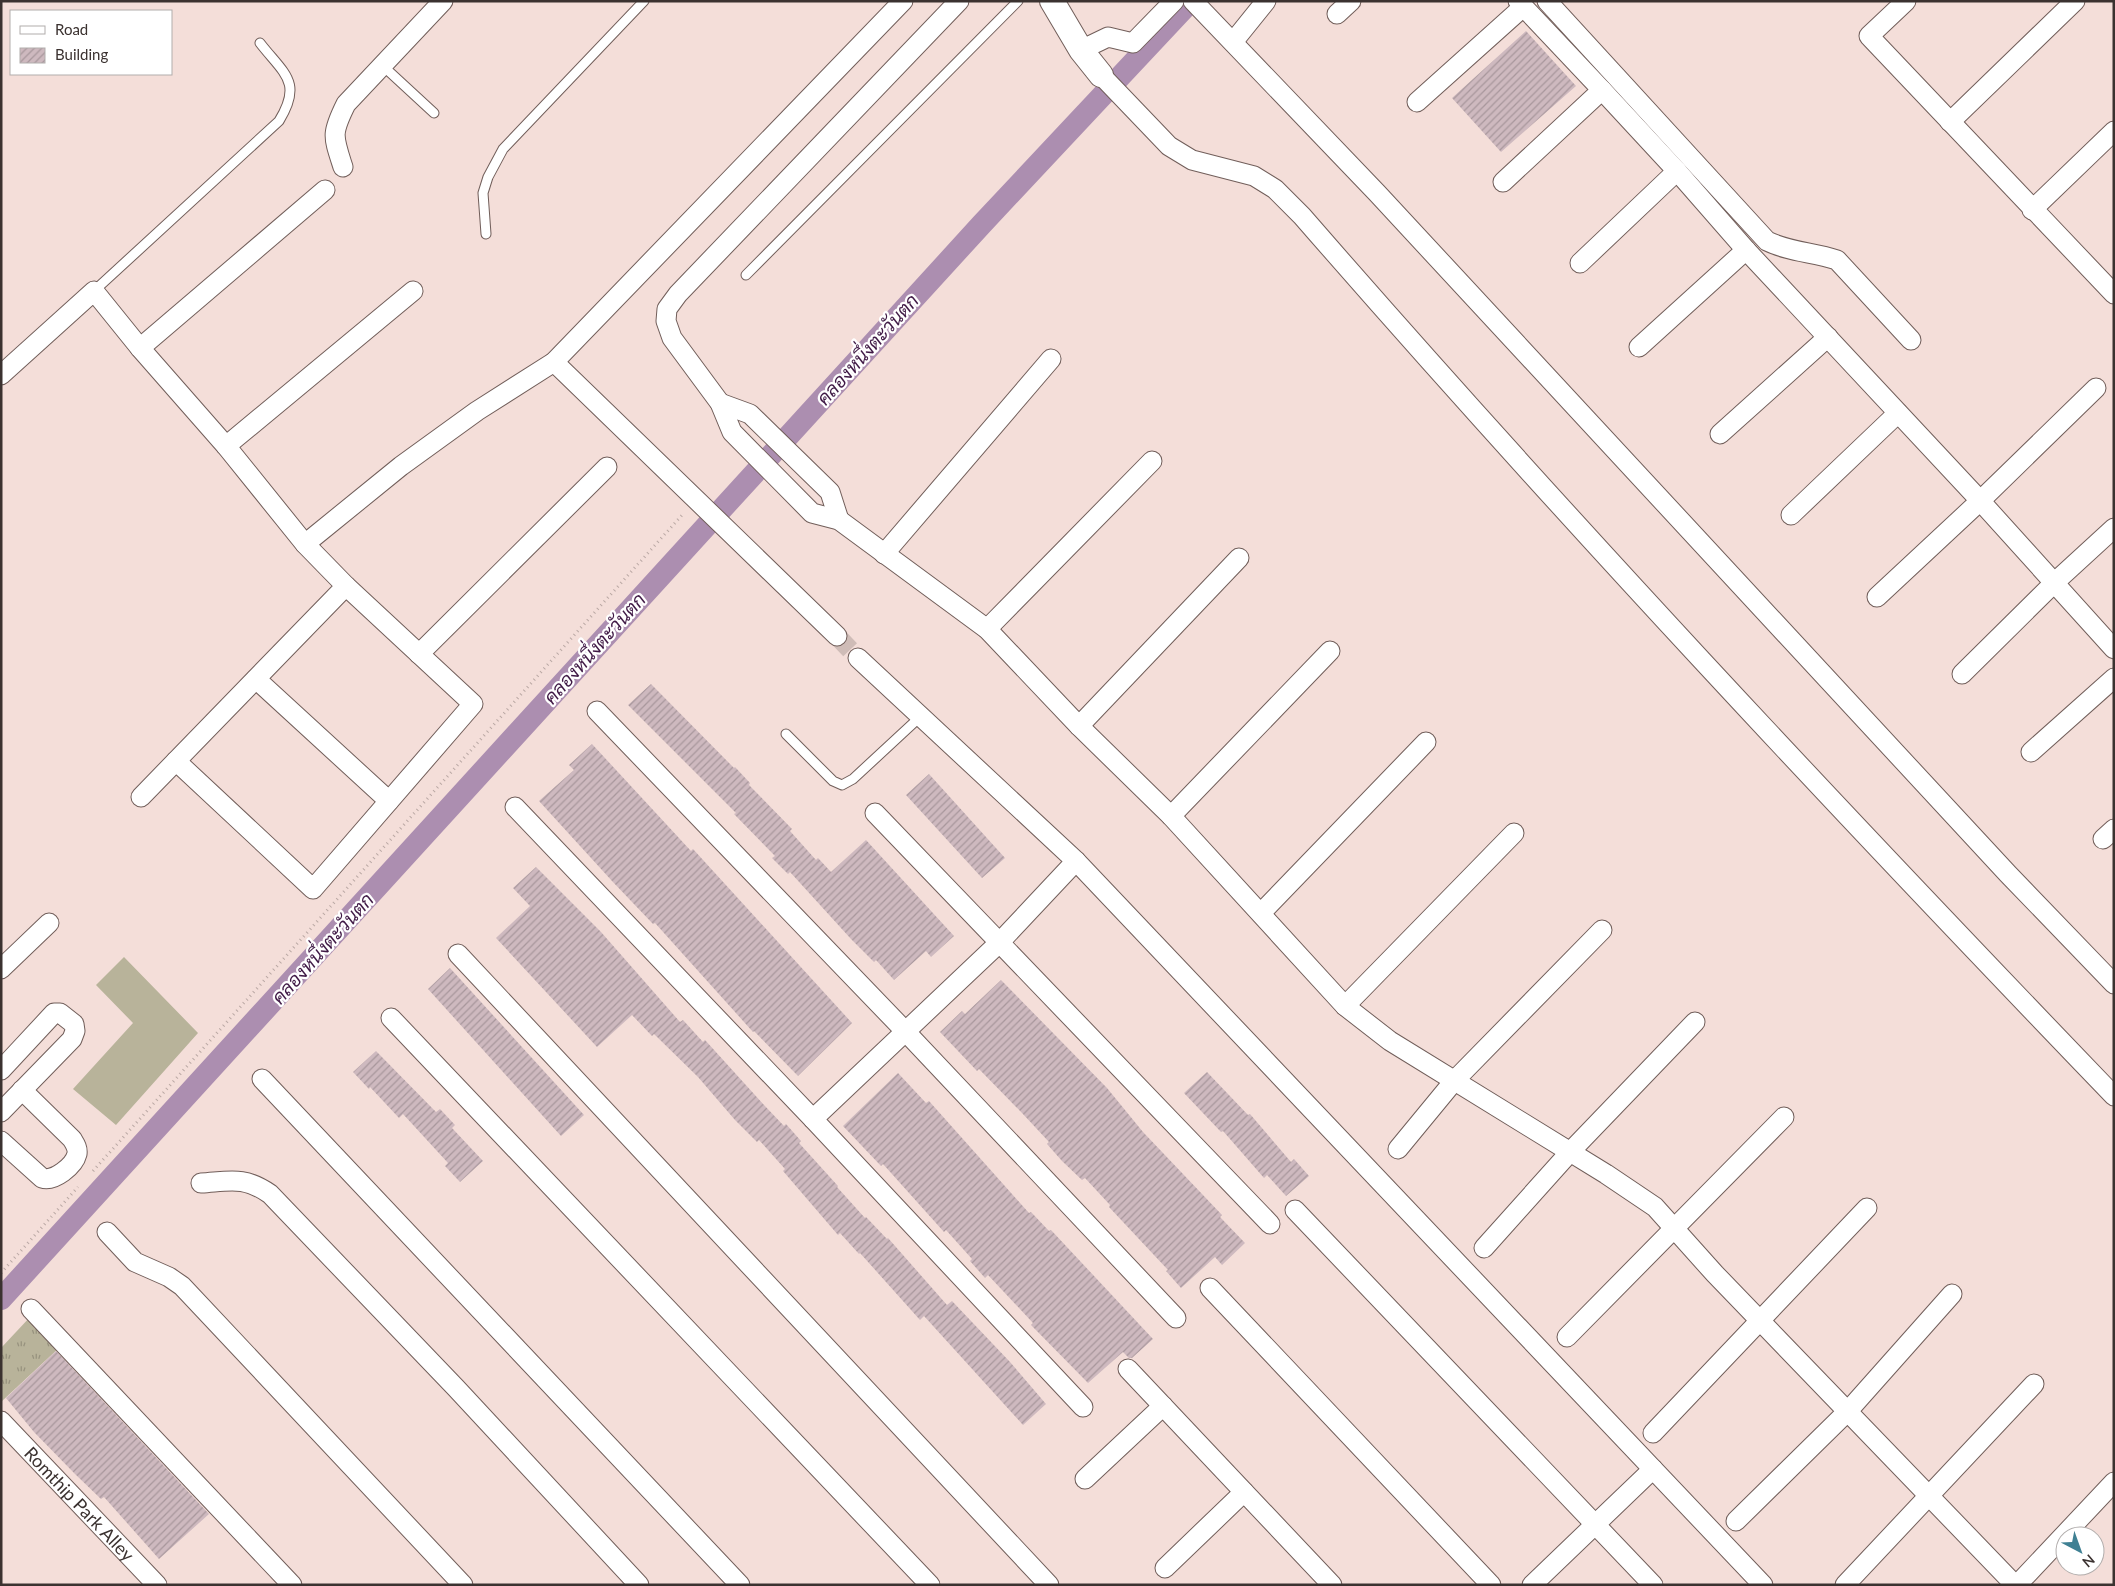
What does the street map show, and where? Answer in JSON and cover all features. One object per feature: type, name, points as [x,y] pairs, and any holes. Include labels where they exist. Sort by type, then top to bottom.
[{"type":"street","points":[[343,167],[334,139],[337,122],[346,104],[443,1]]},
{"type":"street","points":[[305,544],[401,466],[477,411],[554,362],[903,1]]},
{"type":"street","points":[[959,1],[678,294],[667,309],[666,321],[672,338],[720,403],[732,432],[812,513],[840,520],[987,629],[1079,726],[1171,816],[1345,1006],[1390,1042],[1570,1152],[1654,1207],[1848,1412],[2016,1585],[2114,1482]]},
{"type":"street","points":[[1052,1],[1082,50],[1101,75],[1169,146],[1192,160],[1254,176],[1275,189],[1302,216],[1479,417],[1780,745],[2114,1096]]},
{"type":"street","points":[[1082,50],[1108,37],[1133,43],[1174,1]]},
{"type":"street","points":[[1193,1],[1377,192],[1988,852],[2114,984]]},
{"type":"street","points":[[1228,37],[1266,1]]},
{"type":"street","points":[[1337,14],[1351,1]]},
{"type":"street","points":[[1547,1],[1767,241],[1782,248],[1820,254],[1837,260],[1911,340]]},
{"type":"street","points":[[1906,1],[1869,36],[2032,210],[2114,294]]},
{"type":"street","points":[[1950,122],[2075,1]]},
{"type":"street","points":[[1417,102],[1520,4],[1677,171],[1746,250],[2114,649]]},
{"type":"street","points":[[1503,182],[1602,90]]},
{"type":"street","points":[[2032,210],[2114,131]]},
{"type":"street","points":[[1580,263],[1677,171]]},
{"type":"street","points":[[140,348],[325,190]]},
{"type":"street","points":[[1639,347],[1746,250]]},
{"type":"street","points":[[1,375],[94,291],[140,348],[226,446],[305,544],[346,586],[473,704],[313,889],[176,761]]},
{"type":"street","points":[[226,446],[413,291]]},
{"type":"street","points":[[1720,434],[1828,337]]},
{"type":"street","points":[[884,554],[1051,359]]},
{"type":"street","points":[[554,362],[837,636]]},
{"type":"street","points":[[1877,597],[1980,502],[2096,388]]},
{"type":"street","points":[[720,403],[750,414],[830,492],[840,520]]},
{"type":"street","points":[[1791,515],[1898,413]]},
{"type":"street","points":[[987,629],[1152,461]]},
{"type":"street","points":[[419,654],[608,467]]},
{"type":"street","points":[[1962,674],[2054,583],[2114,528]]},
{"type":"street","points":[[1079,726],[1239,558]]},
{"type":"street","points":[[141,797],[346,586]]},
{"type":"street","points":[[1171,816],[1330,651]]},
{"type":"street","points":[[858,658],[1076,861],[1763,1585]]},
{"type":"street","points":[[2031,752],[2114,678]]},
{"type":"street","points":[[256,679],[388,801]]},
{"type":"street","points":[[597,712],[905,1031],[1176,1318]]},
{"type":"street","points":[[1261,913],[1426,742]]},
{"type":"street","points":[[515,808],[813,1119],[1083,1406]]},
{"type":"street","points":[[875,813],[1270,1224]]},
{"type":"street","points":[[1345,1006],[1514,834]]},
{"type":"street","points":[[813,1119],[999,943],[1076,861]]},
{"type":"street","points":[[1,969],[49,923]]},
{"type":"street","points":[[1398,1149],[1454,1081],[1602,930]]},
{"type":"street","points":[[458,954],[1049,1585]]},
{"type":"street","points":[[1,1070],[54,1014],[60,1013],[67,1016],[74,1024],[75,1030],[72,1039],[1,1112]]},
{"type":"street","points":[[392,1018],[930,1585]]},
{"type":"street","points":[[1484,1248],[1570,1152],[1695,1022]]},
{"type":"street","points":[[262,1079],[740,1585]]},
{"type":"street","points":[[1,1141],[42,1178],[48,1180],[56,1178],[73,1161],[77,1154],[76,1146],[72,1139],[22,1090]]},
{"type":"street","points":[[1567,1338],[1784,1117]]},
{"type":"street","points":[[201,1183],[237,1180],[255,1184],[270,1194],[456,1388],[639,1585]]},
{"type":"street","points":[[1653,1433],[1867,1208]]},
{"type":"street","points":[[1295,1210],[1653,1585]]},
{"type":"street","points":[[107,1232],[135,1262],[169,1277],[182,1286],[463,1585]]},
{"type":"street","points":[[1210,1288],[1491,1585]]},
{"type":"street","points":[[1736,1521],[1848,1412],[1952,1294]]},
{"type":"street","points":[[30,1309],[292,1585]]},
{"type":"street","points":[[1128,1369],[1244,1492],[1323,1582]]},
{"type":"street","points":[[1845,1585],[2034,1384]]},
{"type":"street","points":[[1085,1479],[1163,1406]]},
{"type":"street","name":"Romthip Park Alley","points":[[1,1421],[157,1585]]},
{"type":"street","points":[[1532,1585],[1653,1469]]},
{"type":"street","points":[[1165,1568],[1244,1492]]},
{"type":"lane","points":[[486,234],[483,194],[488,178],[503,149],[644,1]]},
{"type":"lane","points":[[746,275],[1018,1]]},
{"type":"lane","points":[[94,291],[279,121],[289,106],[292,93],[289,81],[260,44]]},
{"type":"lane","points":[[382,65],[434,113]]},
{"type":"lane","points":[[786,734],[833,781],[842,784],[853,779],[921,716]]},
{"type":"path","points":[[88,1177],[695,500]]},
{"type":"path","points":[[1,1273],[81,1184]]},
{"type":"green space","points":[[124,957],[198,1033],[116,1125],[73,1089],[133,1023],[96,985]]},
{"type":"green space","points":[[31,1316],[59,1348],[1,1402],[1,1348]]},
{"type":"building","points":[[1526,31],[1576,86],[1501,152],[1452,98]]},
{"type":"building","points":[[651,684],[750,783],[749,785],[792,829],[790,831],[816,860],[818,858],[831,872],[866,840],[954,936],[931,957],[926,951],[894,980],[876,960],[874,962],[851,939],[790,872],[788,874],[772,858],[775,856],[734,814],[736,813],[628,705]]},
{"type":"building","points":[[592,744],[691,851],[693,849],[852,1023],[798,1076],[753,1032],[655,923],[653,924],[612,881],[539,801],[574,770],[569,765]]},
{"type":"building","points":[[929,774],[1005,858],[982,878],[906,795]]},
{"type":"building","points":[[536,867],[601,932],[680,1022],[683,1020],[703,1042],[705,1040],[784,1126],[786,1124],[801,1141],[799,1143],[837,1187],[865,1218],[888,1238],[947,1305],[952,1301],[1010,1362],[1046,1404],[1023,1425],[924,1316],[920,1320],[860,1253],[840,1233],[838,1235],[759,1140],[757,1142],[735,1120],[698,1077],[654,1034],[652,1036],[632,1015],[597,1047],[496,938],[530,906],[513,888]]},
{"type":"building","points":[[450,968],[584,1115],[561,1136],[428,989]]},
{"type":"building","points":[[1001,980],[1107,1088],[1143,1132],[1222,1215],[1220,1217],[1245,1243],[1222,1265],[1215,1257],[1181,1288],[1166,1271],[1168,1270],[1109,1207],[1110,1205],[1085,1178],[1082,1180],[1062,1161],[1047,1144],[1049,1142],[1022,1113],[979,1069],[977,1071],[940,1032],[962,1011],[965,1014]]},
{"type":"building","points":[[376,1051],[436,1112],[440,1109],[455,1125],[452,1128],[483,1161],[460,1182],[445,1166],[448,1163],[403,1114],[399,1118],[353,1072]]},
{"type":"building","points":[[1207,1072],[1248,1115],[1250,1114],[1291,1162],[1294,1159],[1309,1176],[1286,1196],[1267,1175],[1264,1178],[1223,1131],[1221,1132],[1184,1093]]},
{"type":"building","points":[[898,1073],[926,1103],[929,1101],[1029,1213],[1031,1212],[1049,1231],[1051,1230],[1153,1339],[1132,1358],[1129,1358],[1123,1352],[1088,1383],[1031,1325],[1033,1323],[988,1275],[985,1278],[970,1261],[972,1259],[946,1230],[944,1232],[883,1164],[881,1166],[843,1126]]},
{"type":"building","points":[[56,1351],[209,1514],[159,1559],[104,1497],[101,1499],[34,1432],[6,1398]]},
{"type":"waterway","name":"คลองหนึ่งตะวันตก","points":[[1,1299],[981,225],[1191,1]]},
{"type":"tunnel","points":[[837,636],[858,658]]}]
